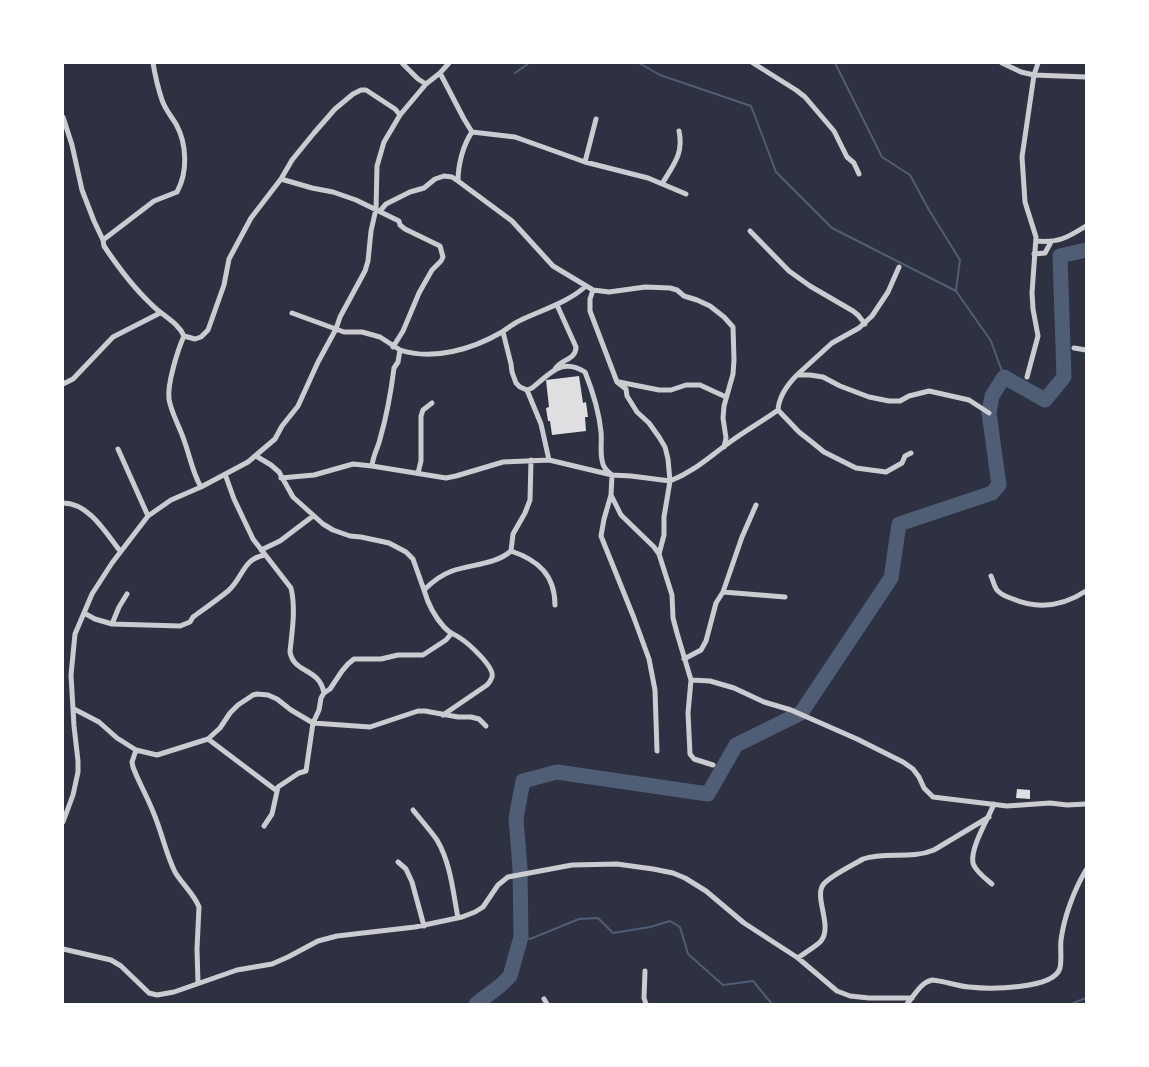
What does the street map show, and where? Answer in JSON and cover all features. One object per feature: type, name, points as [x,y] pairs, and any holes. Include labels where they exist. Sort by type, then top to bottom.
[{"type":"street","points":[[103,240],[154,201],[177,192],[182,178],[183,142],[162,99],[153,63]]},
{"type":"street","points":[[402,63],[426,84]]},
{"type":"street","points":[[63,822],[65,808],[73,795],[78,772],[72,677],[75,634],[92,594],[120,551],[148,516],[171,500],[201,487],[256,456],[275,439],[298,405],[365,271],[371,231],[378,210],[377,166],[387,136],[399,115],[426,84],[449,63]]},
{"type":"street","points":[[753,63],[805,97],[834,131],[859,174]]},
{"type":"street","points":[[1002,63],[1034,75],[1086,77]]},
{"type":"street","points":[[1027,377],[1038,336],[1032,293],[1036,241],[1025,202],[1022,157],[1034,75],[1038,63]]},
{"type":"street","points":[[440,73],[472,132]]},
{"type":"street","points":[[184,336],[195,339],[208,330],[224,285],[230,259],[251,218],[281,179],[292,159],[335,109],[353,94],[366,90],[395,109],[399,115]]},
{"type":"street","points":[[63,117],[82,190],[104,246],[130,283],[160,313],[182,329],[184,336],[168,392],[201,487]]},
{"type":"street","points":[[585,162],[596,119]]},
{"type":"street","points":[[662,184],[682,144],[679,131]]},
{"type":"street","points":[[472,132],[515,137],[585,162],[648,178],[686,194]]},
{"type":"street","points":[[458,181],[458,172],[467,138],[472,132]]},
{"type":"street","points":[[378,210],[410,192],[424,188],[435,179],[444,176],[452,177],[512,221],[553,266],[593,290],[609,292],[645,287],[670,288],[710,306],[733,327],[734,374],[726,397],[723,418],[726,438],[724,447]]},
{"type":"street","points":[[281,179],[333,192],[378,210],[399,221],[405,229],[440,246],[443,257],[432,270],[419,293],[403,332],[393,347]]},
{"type":"street","points":[[1036,241],[1062,240],[1086,226]]},
{"type":"street","points":[[750,231],[789,271],[853,311],[865,324]]},
{"type":"street","points":[[1034,254],[1045,253],[1051,242]]},
{"type":"street","points":[[281,478],[314,475],[353,464],[446,478],[503,462],[549,460],[612,475],[670,481],[705,462],[729,442],[778,410],[783,394],[797,375],[832,343],[865,324],[883,300],[899,267]]},
{"type":"street","points":[[292,313],[344,332],[362,332],[380,337],[400,351],[423,355],[447,352],[484,342],[519,320],[557,305],[586,286]]},
{"type":"street","points":[[593,290],[590,311],[617,382],[626,389],[627,396],[637,412],[649,423],[665,447],[670,481],[664,517],[664,535],[659,554]]},
{"type":"street","points":[[527,390],[557,365],[574,356],[576,352],[576,347],[557,305]]},
{"type":"street","points":[[63,383],[73,379],[113,338],[160,313]]},
{"type":"street","points":[[502,332],[516,383],[527,390],[541,424],[549,460]]},
{"type":"street","points":[[1074,348],[1086,350]]},
{"type":"street","points":[[372,466],[372,458],[387,414],[394,368],[399,362],[400,351]]},
{"type":"street","points":[[555,369],[574,366],[585,372],[598,415],[602,459],[605,469],[612,475]]},
{"type":"street","points":[[797,375],[823,377],[869,397],[889,401],[900,401],[909,396],[929,392],[969,400],[989,412]]},
{"type":"street","points":[[617,382],[659,390],[671,390],[693,384],[726,397]]},
{"type":"street","points":[[418,473],[421,461],[421,416],[423,410],[432,403]]},
{"type":"street","points":[[778,410],[798,432],[813,444],[856,468],[886,472],[902,463],[905,456],[911,453]]},
{"type":"street","points":[[118,449],[148,516]]},
{"type":"street","points":[[256,456],[279,472],[293,497],[313,516],[333,530],[350,536],[389,543],[406,552],[413,559],[432,612],[442,626],[460,638],[490,666],[493,674],[492,679],[481,690],[443,715]]},
{"type":"street","points":[[424,590],[451,571],[504,557],[510,551],[513,534],[530,500],[531,460]]},
{"type":"street","points":[[225,474],[253,539],[291,588],[293,613],[291,658],[294,663],[321,682],[324,693]]},
{"type":"street","points":[[612,475],[611,495],[601,536],[649,659],[655,690],[657,751]]},
{"type":"street","points":[[611,495],[621,515],[659,554],[672,595],[674,618],[691,680],[688,713],[690,754],[694,759],[712,765]]},
{"type":"street","points":[[63,502],[71,503],[95,519],[120,551]]},
{"type":"street","points":[[684,659],[701,650],[706,641],[716,603],[723,592],[756,505]]},
{"type":"street","points":[[84,613],[112,624],[180,626],[186,624],[232,587],[246,565],[313,516]]},
{"type":"street","points":[[510,551],[525,556],[544,571],[555,592],[555,605]]},
{"type":"street","points":[[991,576],[997,590],[1003,596],[1036,606],[1058,604],[1086,591]]},
{"type":"street","points":[[723,592],[785,597]]},
{"type":"street","points":[[112,624],[126,594]]},
{"type":"street","points":[[264,826],[274,808],[277,791],[282,784],[306,771],[313,723],[321,698],[342,671],[354,659],[423,655],[451,634]]},
{"type":"street","points":[[63,678],[72,677]]},
{"type":"street","points":[[691,680],[721,684],[764,702],[792,710],[857,739],[913,769],[924,788],[933,797],[1007,806],[1050,803],[1086,804]]},
{"type":"street","points":[[74,709],[99,722],[117,738],[136,750],[157,755],[208,739],[220,728],[230,712],[257,694],[268,694],[313,723],[370,727],[418,711],[425,711],[471,717],[479,719],[486,726]]},
{"type":"street","points":[[208,739],[277,791]]},
{"type":"street","points":[[136,750],[132,762],[133,767],[153,812],[168,855],[186,890],[196,900],[199,907],[198,983]]},
{"type":"street","points":[[992,884],[976,869],[973,863],[975,846],[994,804]]},
{"type":"street","points":[[413,810],[436,838],[444,855],[458,918]]},
{"type":"street","points":[[798,958],[821,941],[825,915],[820,892],[823,884],[832,877],[870,857],[924,854],[989,817]]},
{"type":"street","points":[[398,862],[412,882],[424,926]]},
{"type":"street","points":[[63,949],[111,960],[121,966],[149,993],[158,995],[174,992],[237,970],[272,964],[318,942],[337,936],[424,926],[458,918],[483,907],[498,885],[508,877],[572,865],[617,864],[653,868],[685,878],[706,891],[744,923],[798,958],[837,991],[850,996],[869,998],[912,998]]},
{"type":"street","points":[[907,1004],[926,981],[982,988],[1025,986],[1054,977],[1060,967],[1061,941],[1066,916],[1086,870]]},
{"type":"street","points":[[645,971],[644,998],[646,1004]]},
{"type":"building","points":[[579,376],[583,403],[586,402],[588,417],[585,417],[586,431],[552,435],[546,408],[549,407],[546,380]]},
{"type":"building","points":[[1017,789],[1030,790],[1030,799],[1016,798]]},
{"type":"waterway","points":[[515,73],[529,63]]},
{"type":"waterway","points":[[639,63],[660,75],[751,106],[776,172],[832,228],[956,291],[991,341],[1004,377]]},
{"type":"waterway","points":[[835,63],[882,157],[910,175],[960,260],[956,290]]},
{"type":"waterway","points":[[476,1004],[510,976],[521,937],[520,869],[516,818],[523,781],[557,772],[708,794],[736,745],[801,713],[891,578],[899,524],[992,493],[999,485],[989,413],[992,396],[1004,377],[1045,400],[1064,377],[1060,256],[1086,250]]},
{"type":"waterway","points":[[521,937],[530,939],[579,919],[598,918],[613,933],[670,921],[680,927],[688,954],[723,985],[753,981],[772,1004]]},
{"type":"waterway","points":[[1071,1004],[1086,998]]}]
